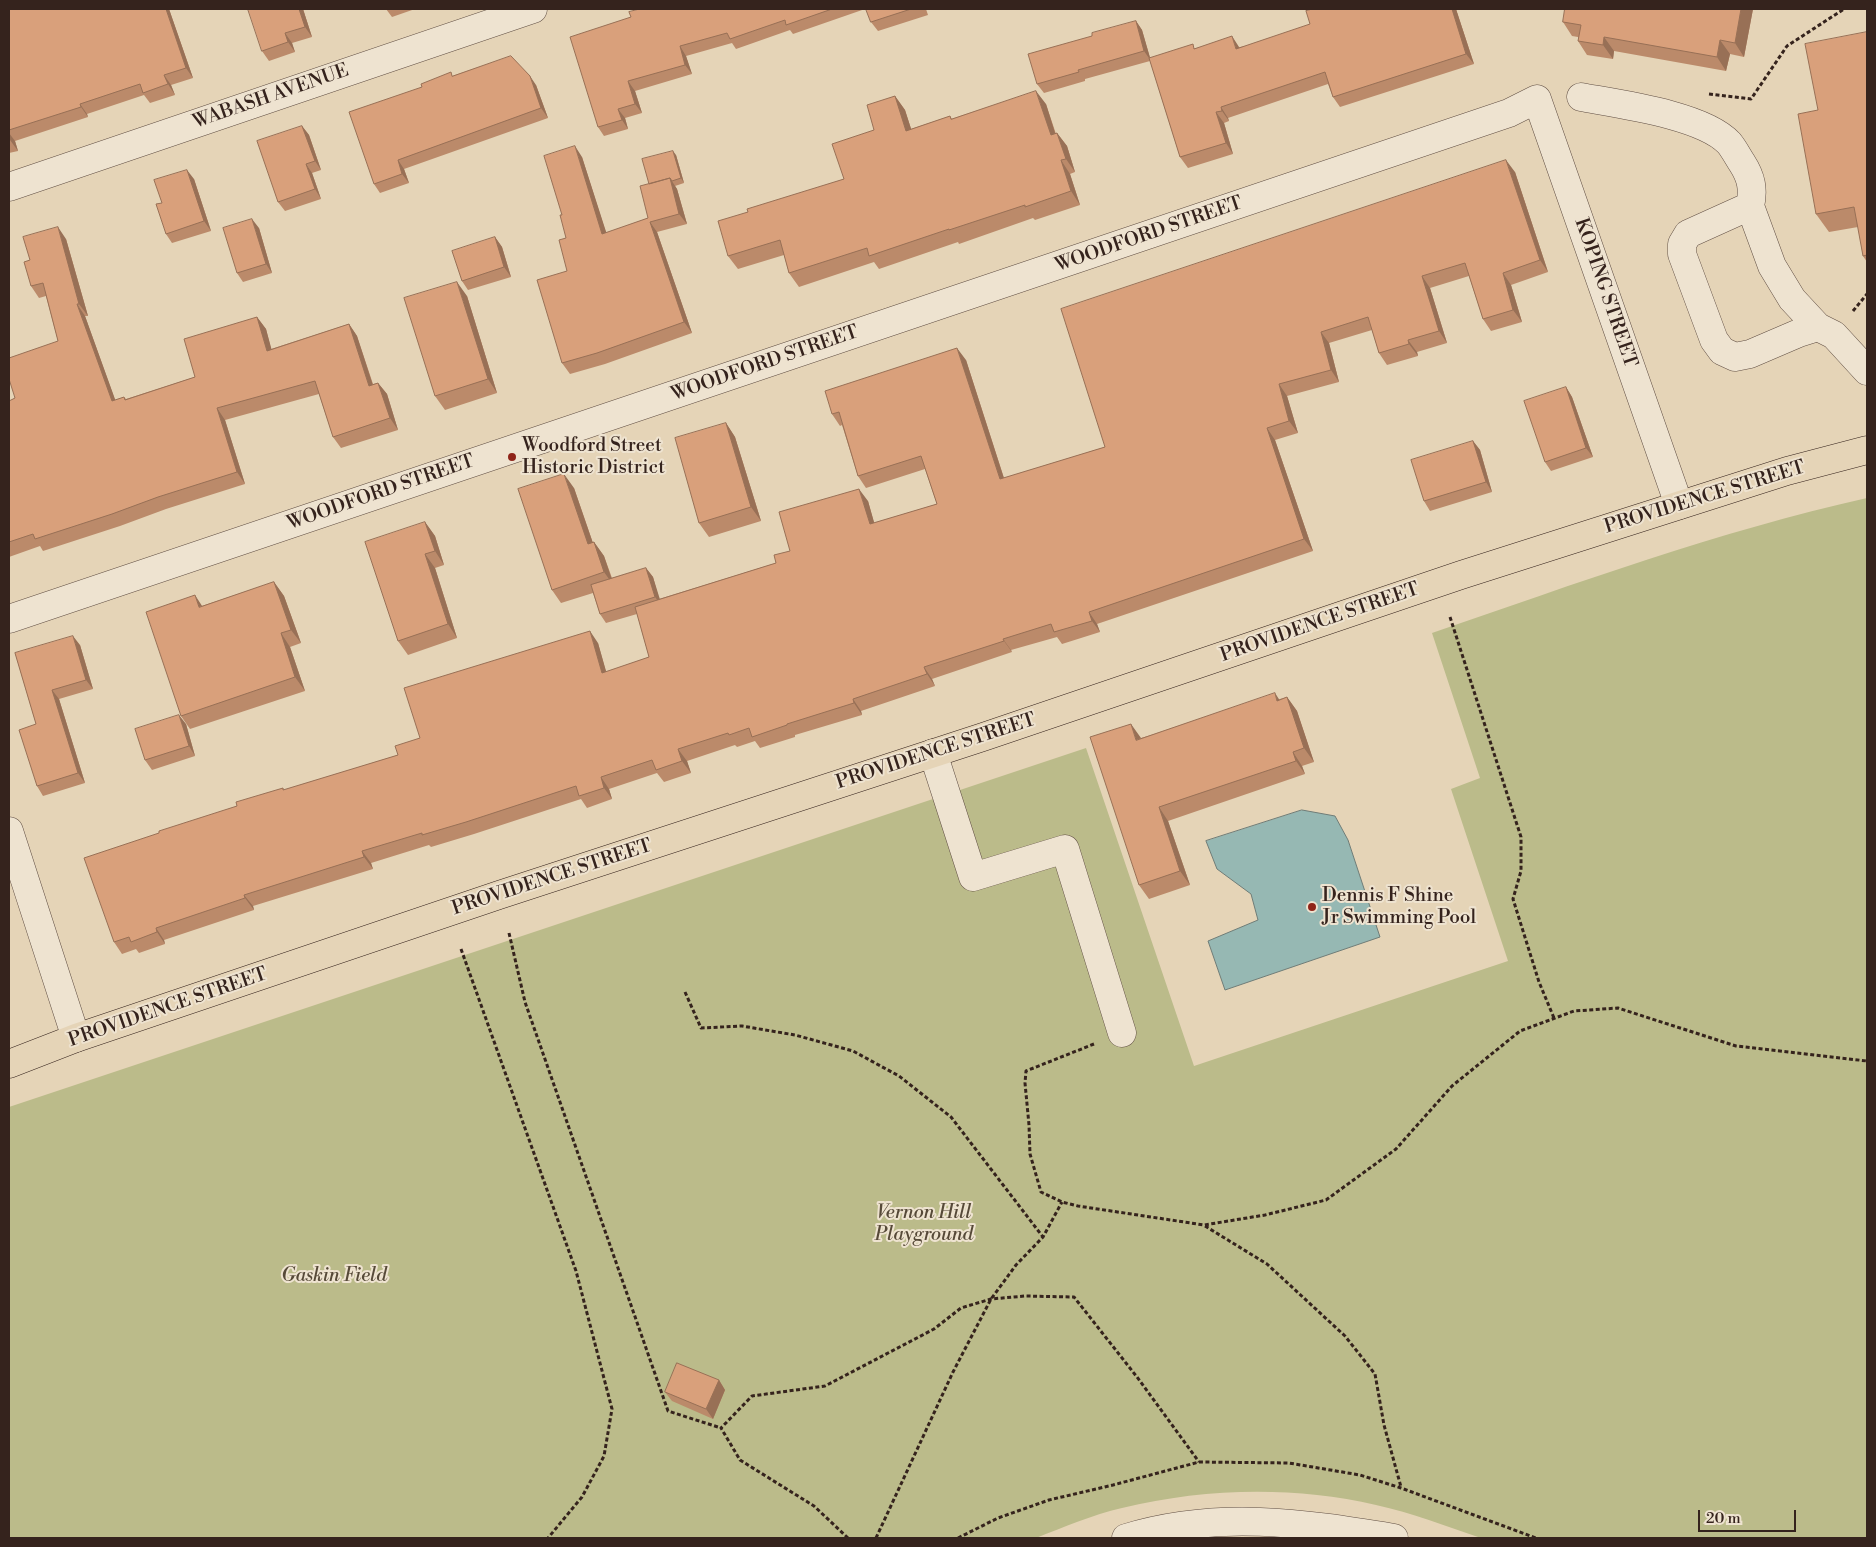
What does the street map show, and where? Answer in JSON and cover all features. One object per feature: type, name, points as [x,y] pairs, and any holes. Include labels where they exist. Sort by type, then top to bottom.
[{"type":"main road","name":"PROVIDENCE STREET","points":[[9,1064],[76,1038],[491,898],[934,753],[1461,575],[1787,471],[1867,450]]},
{"type":"street","name":"WABASH AVENUE","points":[[9,187],[533,9]]},
{"type":"street","points":[[1581,96],[1659,112],[1702,124],[1729,143],[1750,176],[1752,197],[1750,206],[1772,266],[1792,299],[1818,327],[1834,335],[1867,371]]},
{"type":"street","name":"KOPING STREET","points":[[1520,107],[1537,99],[1679,505]]},
{"type":"street","name":"WOODFORD STREET","points":[[9,619],[1509,113],[1520,107]]},
{"type":"street","points":[[1750,206],[1688,234],[1682,244],[1682,254],[1714,340],[1722,351],[1735,357],[1750,354],[1818,327]]},
{"type":"street","points":[[934,753],[973,877],[1065,849],[1122,1033]]},
{"type":"street","points":[[9,832],[76,1038]]},
{"type":"street","points":[[1126,1538],[1176,1527],[1212,1522],[1260,1521],[1302,1524],[1394,1538]]},
{"type":"path","points":[[1703,93],[1751,99],[1788,46],[1844,9]]},
{"type":"path","points":[[1853,312],[1867,294]]},
{"type":"path","points":[[1450,617],[1521,837],[1521,871],[1513,899],[1539,982],[1554,1018]]},
{"type":"path","points":[[509,934],[525,1002],[668,1411],[721,1428],[740,1460],[814,1506],[848,1538]]},
{"type":"path","points":[[461,949],[576,1271],[612,1408],[604,1456],[582,1497],[548,1538]]},
{"type":"path","points":[[685,992],[701,1028],[742,1026],[794,1035],[853,1050],[899,1076],[951,1118],[1043,1237]]},
{"type":"path","points":[[1122,1033],[1026,1071],[1025,1083],[1030,1125],[1030,1154],[1041,1192],[1062,1202],[1078,1206],[1204,1225],[1265,1215],[1326,1200],[1396,1149],[1452,1086],[1520,1031],[1574,1011],[1618,1008],[1736,1046],[1867,1061]]},
{"type":"path","points":[[876,1538],[953,1372],[991,1299],[1016,1265],[1043,1237],[1062,1202]]},
{"type":"path","points":[[1204,1225],[1267,1264],[1345,1336],[1375,1374],[1384,1425],[1402,1488]]},
{"type":"path","points":[[721,1428],[752,1396],[824,1386],[934,1329],[961,1308],[991,1299],[1025,1296],[1074,1297],[1137,1377],[1199,1462]]},
{"type":"path","points":[[958,1538],[998,1518],[1049,1500],[1113,1486],[1199,1462],[1290,1463],[1360,1476],[1402,1488],[1536,1538]]},
{"type":"green space","name":"Vernon Hill Playground","points":[[1867,498],[1867,1538],[1481,1538],[1376,1505],[1313,1495],[1249,1492],[1185,1496],[1153,1501],[1111,1511],[1036,1538],[9,1538],[9,1107],[1086,748],[1194,1066],[1508,961],[1451,789],[1480,778],[1432,633],[1593,577],[1702,542],[1812,511]]},
{"type":"water","name":"Dennis F Shine Jr Swimming Pool","points":[[1302,810],[1335,816],[1348,840],[1380,937],[1225,990],[1208,941],[1258,920],[1251,894],[1217,869],[1206,841]]},
{"type":"building","points":[[9,9],[166,9],[186,68],[164,75],[168,84],[143,93],[140,84],[80,104],[81,107],[9,130]]},
{"type":"building","points":[[248,9],[299,9],[305,27],[285,33],[288,42],[262,51]]},
{"type":"building","points":[[640,9],[832,9],[786,25],[785,20],[730,39],[727,33],[680,46],[685,65],[628,81],[635,104],[618,109],[622,120],[598,127],[570,37],[631,17],[629,12]]},
{"type":"building","points":[[866,9],[911,9],[871,22]]},
{"type":"building","points":[[1313,9],[1452,9],[1466,54],[1333,97],[1325,72],[1221,107],[1222,111],[1216,112],[1226,143],[1180,157],[1149,58],[1193,44],[1194,49],[1232,36],[1236,49],[1310,24],[1306,11]]},
{"type":"building","points":[[1565,9],[1741,9],[1735,43],[1720,40],[1717,57],[1604,37],[1603,45],[1578,41],[1581,25],[1563,22]]},
{"type":"building","points":[[1136,21],[1144,51],[1037,84],[1028,54]]},
{"type":"building","points":[[1867,32],[1867,255],[1863,256],[1854,207],[1816,214],[1798,114],[1818,110],[1805,44]]},
{"type":"building","points":[[511,56],[530,76],[541,108],[398,160],[402,174],[374,184],[349,112],[422,87],[421,84],[451,72],[452,76]]},
{"type":"building","points":[[1036,91],[1051,135],[1057,133],[1066,159],[1061,160],[1071,191],[869,256],[867,248],[789,273],[780,240],[728,256],[718,221],[748,212],[747,209],[844,179],[832,144],[874,130],[867,105],[895,96],[906,131],[950,116],[951,119]]},
{"type":"building","points":[[302,126],[315,161],[306,164],[315,189],[278,202],[257,141]]},
{"type":"building","points":[[575,146],[602,234],[648,218],[640,186],[670,178],[679,214],[650,222],[684,322],[597,353],[562,363],[537,280],[567,271],[559,240],[566,238],[560,215],[562,215],[544,156]]},
{"type":"building","points":[[673,151],[681,178],[672,181],[670,178],[649,184],[642,159]]},
{"type":"building","points":[[1506,160],[1540,260],[1503,273],[1513,310],[1483,319],[1465,263],[1422,276],[1439,331],[1408,340],[1409,344],[1379,353],[1368,317],[1321,332],[1331,370],[1279,384],[1289,421],[1267,428],[1304,539],[1089,612],[1092,621],[1054,632],[1051,624],[924,667],[927,674],[853,699],[854,703],[752,737],[749,728],[678,749],[682,761],[656,770],[652,760],[601,777],[604,788],[579,796],[576,786],[466,822],[362,851],[364,857],[244,895],[245,898],[156,928],[157,932],[131,942],[129,937],[114,942],[84,858],[237,806],[236,802],[283,788],[283,790],[398,755],[395,746],[420,738],[404,688],[590,631],[602,673],[649,657],[635,607],[776,563],[774,555],[790,551],[779,512],[859,489],[870,524],[937,504],[921,456],[858,476],[839,412],[832,414],[825,391],[957,348],[1000,479],[1105,447],[1061,309]]},
{"type":"building","points":[[187,170],[204,221],[166,234],[156,204],[162,203],[154,180]]},
{"type":"building","points":[[252,219],[266,264],[237,273],[223,228]]},
{"type":"building","points":[[58,227],[79,304],[77,304],[112,401],[124,397],[125,400],[195,377],[184,339],[257,317],[267,351],[349,324],[369,386],[378,383],[390,418],[333,437],[315,381],[217,408],[237,472],[35,539],[33,534],[9,542],[9,401],[15,398],[9,379],[9,358],[58,341],[43,283],[31,286],[24,262],[30,260],[23,237]]},
{"type":"building","points":[[495,237],[504,267],[462,281],[452,251]]},
{"type":"building","points":[[457,282],[488,379],[435,396],[404,298]]},
{"type":"building","points":[[1566,387],[1586,448],[1545,462],[1524,401]]},
{"type":"building","points":[[726,423],[751,507],[699,523],[675,438]]},
{"type":"building","points":[[1473,441],[1486,482],[1424,501],[1411,460]]},
{"type":"building","points":[[564,474],[588,544],[594,542],[604,572],[552,590],[518,489]]},
{"type":"building","points":[[425,522],[435,551],[425,554],[448,624],[398,641],[365,542]]},
{"type":"building","points":[[646,568],[655,597],[600,614],[591,585]]},
{"type":"building","points":[[274,582],[291,630],[281,633],[295,677],[181,716],[146,612],[195,595],[199,607]]},
{"type":"building","points":[[73,636],[86,680],[52,690],[78,773],[37,786],[19,730],[36,724],[15,653]]},
{"type":"building","points":[[1275,693],[1277,701],[1287,697],[1304,748],[1293,752],[1296,761],[1159,807],[1180,871],[1139,885],[1090,737],[1131,724],[1136,740]]},
{"type":"building","points":[[179,715],[189,746],[145,760],[135,729]]},
{"type":"building","points":[[677,1363],[719,1380],[706,1409],[665,1392]]},
{"type":"place","name":"Woodford Street Historic District","points":[[512,457]]},
{"type":"place","name":"Dennis F Shine Jr Swimming Pool","points":[[1312,907]]},
{"type":"park label","name":"Gaskin Field","points":[[334,1276]]}]
